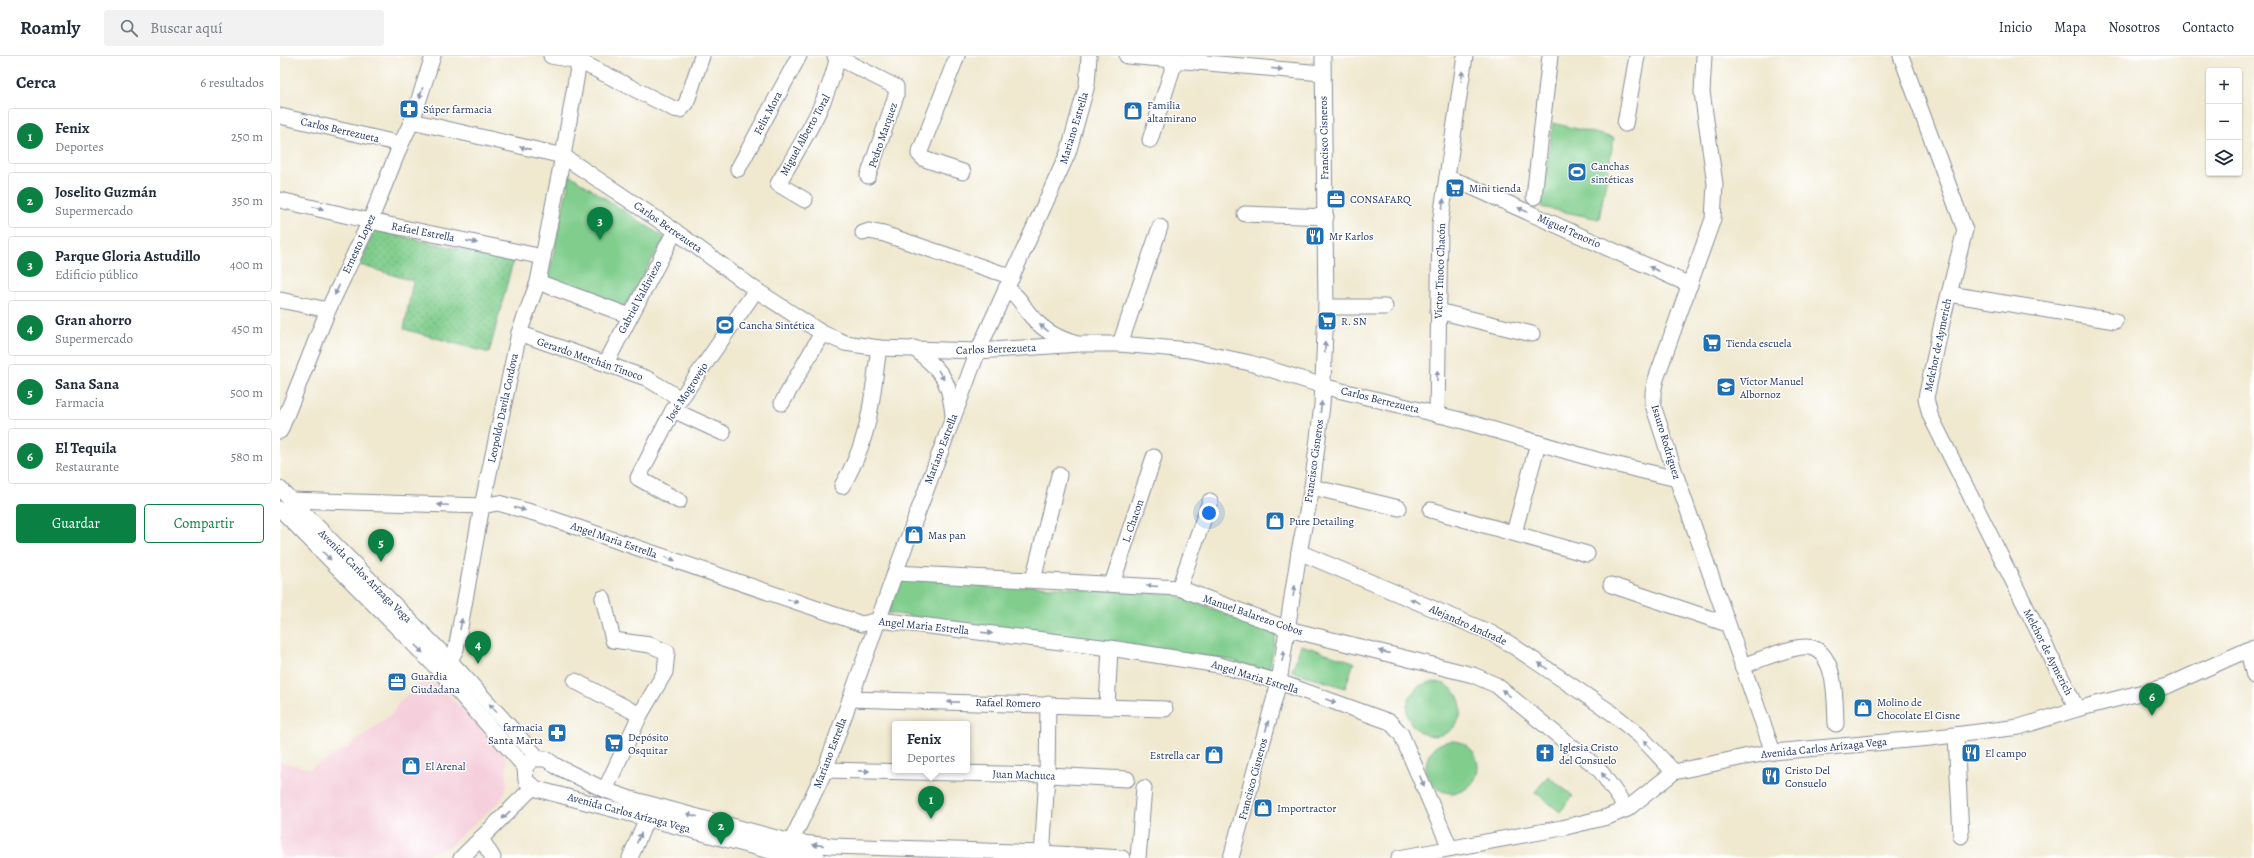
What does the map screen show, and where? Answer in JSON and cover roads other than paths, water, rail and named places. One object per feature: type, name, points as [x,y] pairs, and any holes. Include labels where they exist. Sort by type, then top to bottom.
[{"type":"street","name":"Ernesto Lopez","points":[[280,431],[328,310],[370,221],[401,144],[412,121],[432,56]]},
{"type":"street","points":[[551,56],[579,58],[674,109],[680,110],[686,104],[702,56]]},
{"type":"street","name":"Felix Mora","points":[[738,169],[799,56]]},
{"type":"street","name":"Pedro Marquez","points":[[837,56],[896,86],[896,96],[868,176]]},
{"type":"street","name":"Miguel Alberto Toral","points":[[805,200],[778,184],[818,114],[831,85],[837,56]]},
{"type":"street","points":[[957,56],[919,154],[924,159],[963,172]]},
{"type":"street","name":"Mariano Estrella","points":[[791,842],[825,770],[895,572],[978,351],[1068,153],[1087,85],[1089,56]]},
{"type":"street","points":[[1127,56],[1322,73]]},
{"type":"street","name":"Francisco Cisneros","points":[[1231,858],[1279,682],[1299,552],[1312,487],[1323,386],[1326,307],[1326,217],[1322,73],[1323,56]]},
{"type":"street","name":"Víctor Tinoco Chacón","points":[[1437,415],[1440,224],[1465,56]]},
{"type":"street","points":[[1534,198],[1550,56]]},
{"type":"street","points":[[1626,124],[1637,56]]},
{"type":"street","name":"Isauro Rodríguez","points":[[1704,56],[1702,92],[1715,196],[1713,219],[1653,392],[1653,405],[1659,427],[1727,624],[1773,752]]},
{"type":"street","name":"Melchor de Aymerich","points":[[1901,56],[1950,184],[1965,230],[1926,398],[1930,415],[2077,709]]},
{"type":"street","name":"Leopoldo Davila Cordova","points":[[445,666],[456,649],[482,506],[519,333],[538,282],[563,156],[579,58]]},
{"type":"street","points":[[1150,140],[1175,61]]},
{"type":"street","name":"Carlos Berrezueta","points":[[280,116],[401,144]]},
{"type":"street","name":"Carlos Berrezueta","points":[[412,121],[563,156],[675,231],[756,290],[822,333],[845,343],[878,348],[978,351],[1079,344],[1120,344],[1189,350],[1250,363],[1323,386],[1437,415],[1597,460],[1677,479]]},
{"type":"street","name":"Miguel Tenorio","points":[[1447,178],[1465,184],[1690,285]]},
{"type":"street","name":"Rafael Estrella","points":[[280,200],[370,221],[543,257]]},
{"type":"street","points":[[1245,214],[1326,217]]},
{"type":"street","points":[[1120,344],[1160,227]]},
{"type":"street","name":"Gabriel Valdiviezo","points":[[606,363],[675,231]]},
{"type":"street","points":[[863,233],[869,231],[884,234],[1009,283]]},
{"type":"street","points":[[538,282],[630,316]]},
{"type":"street","name":"Carlos Berrezueta","points":[[1009,283],[1014,292],[1041,327],[1059,338],[1079,344]]},
{"type":"street","name":"José Mogrovejo","points":[[679,501],[638,478],[677,405],[756,290]]},
{"type":"street","points":[[1949,294],[2115,321]]},
{"type":"street","points":[[280,300],[328,310]]},
{"type":"street","points":[[1326,307],[1385,307]]},
{"type":"street","points":[[1438,311],[1532,334]]},
{"type":"street","name":"Gerardo Merchán Tinoco","points":[[519,333],[646,378],[677,405],[723,433]]},
{"type":"street","points":[[782,403],[822,333]]},
{"type":"street","points":[[842,486],[852,470],[865,440],[878,348]]},
{"type":"street","points":[[914,348],[937,368],[950,390],[953,417]]},
{"type":"street","points":[[1514,533],[1538,443]]},
{"type":"street","name":"L. Chacon","points":[[1112,584],[1154,457]]},
{"type":"street","points":[[1033,580],[1059,475]]},
{"type":"street","points":[[1312,487],[1399,508]]},
{"type":"street","name":"Avenida Carlos Arízaga Vega","points":[[283,499],[311,531],[538,758],[546,759],[556,766],[605,790],[639,802],[666,807],[791,842],[832,846],[1042,856],[1122,858]]},
{"type":"street","name":"Angel Maria Estrella","points":[[283,499],[482,506],[498,503],[538,514],[857,623],[862,624],[879,620],[1110,648],[1219,665],[1279,682],[1390,722],[1401,734],[1450,848]]},
{"type":"street","points":[[311,531],[325,501]]},
{"type":"street","points":[[1179,588],[1210,501]]},
{"type":"street","points":[[1431,510],[1587,554]]},
{"type":"street","name":"Alejandro Andrade","points":[[1299,552],[1491,633],[1510,644],[1612,713],[1640,736],[1674,772]]},
{"type":"street","name":"Manuel Balarezo Cobos","points":[[895,572],[1179,588],[1288,629],[1473,674],[1496,685],[1599,769],[1627,809]]},
{"type":"street","points":[[1611,585],[1727,624]]},
{"type":"street","points":[[603,598],[613,640],[650,645],[667,652],[665,672],[640,715],[605,790]]},
{"type":"street","points":[[1107,707],[1110,648]]},
{"type":"street","points":[[1742,666],[1798,648],[1813,648],[1823,655],[1833,677],[1836,724]]},
{"type":"street","points":[[2251,649],[2254,676]]},
{"type":"street","name":"Avenida Carlos Arízaga Vega","points":[[1399,858],[1562,828],[1607,817],[1627,809],[1674,772],[1773,752],[1956,735],[2019,727],[2077,709],[2167,686],[2251,649]]},
{"type":"street","name":"Avenida Carlos Arízaga Vega","points":[[445,666],[525,767],[524,777],[540,789],[781,854],[818,858]]},
{"type":"street","points":[[575,681],[640,715]]},
{"type":"street","name":"Rafael Romero","points":[[850,699],[1048,704],[1165,709]]},
{"type":"street","points":[[1042,856],[1047,775],[1048,704]]},
{"type":"street","points":[[1956,735],[1961,836]]},
{"type":"street","points":[[525,767],[532,760],[538,758]]},
{"type":"street","name":"Juan Machuca","points":[[825,770],[892,772]]},
{"type":"street","name":"Juan Machuca","points":[[958,773],[1127,779]]},
{"type":"street","points":[[1138,858],[1144,788]]},
{"type":"street","points":[[461,858],[481,838],[540,789]]},
{"type":"street","points":[[630,858],[647,818]]},
{"type":"street","points":[[481,838],[493,858]]},
{"type":"place","name":"Súper farmacia","points":[[409,109]]},
{"type":"place","name":"Familia altamirano","points":[[1133,111]]},
{"type":"place","name":"Canchas sintéticas","points":[[1577,172]]},
{"type":"place","name":"Mini tienda","points":[[1455,188]]},
{"type":"place","name":"CONSAFARQ","points":[[1336,199]]},
{"type":"place","name":"Mr Karlos","points":[[1315,236]]},
{"type":"place","name":"Parque Gloria Astudillo","points":[[600,240]]},
{"type":"place","name":"R. SN","points":[[1327,321]]},
{"type":"place","name":"Cancha Sintética","points":[[725,325]]},
{"type":"place","name":"Tienda escuela","points":[[1712,343]]},
{"type":"place","name":"Víctor Manuel Albornoz","points":[[1726,387]]},
{"type":"place","name":"Pure Detailing","points":[[1275,521]]},
{"type":"place","name":"Mas pan","points":[[914,535]]},
{"type":"place","name":"Sana Sana","points":[[381,562]]},
{"type":"place","name":"Gran ahorro","points":[[478,664]]},
{"type":"place","name":"Guardia Ciudadana","points":[[397,682]]},
{"type":"place","name":"Molino de Chocolate El Cisne","points":[[1863,708]]},
{"type":"place","name":"El Tequila","points":[[2152,716]]},
{"type":"place","name":"farmacia Santa Marta","points":[[557,733]]},
{"type":"place","name":"Depósito Osquitar","points":[[614,743]]},
{"type":"place","name":"Iglesia Cristo del Consuelo","points":[[1545,753]]},
{"type":"place","name":"El campo","points":[[1971,753]]},
{"type":"place","name":"Estrella car","points":[[1214,755]]},
{"type":"place","name":"El Arenal","points":[[411,766]]},
{"type":"place","name":"Cristo Del Consuelo","points":[[1771,776]]},
{"type":"place","name":"Importractor","points":[[1263,808]]},
{"type":"place","name":"Fenix","points":[[931,819]]},
{"type":"place","name":"Joselito Guzmán","points":[[721,845]]}]
